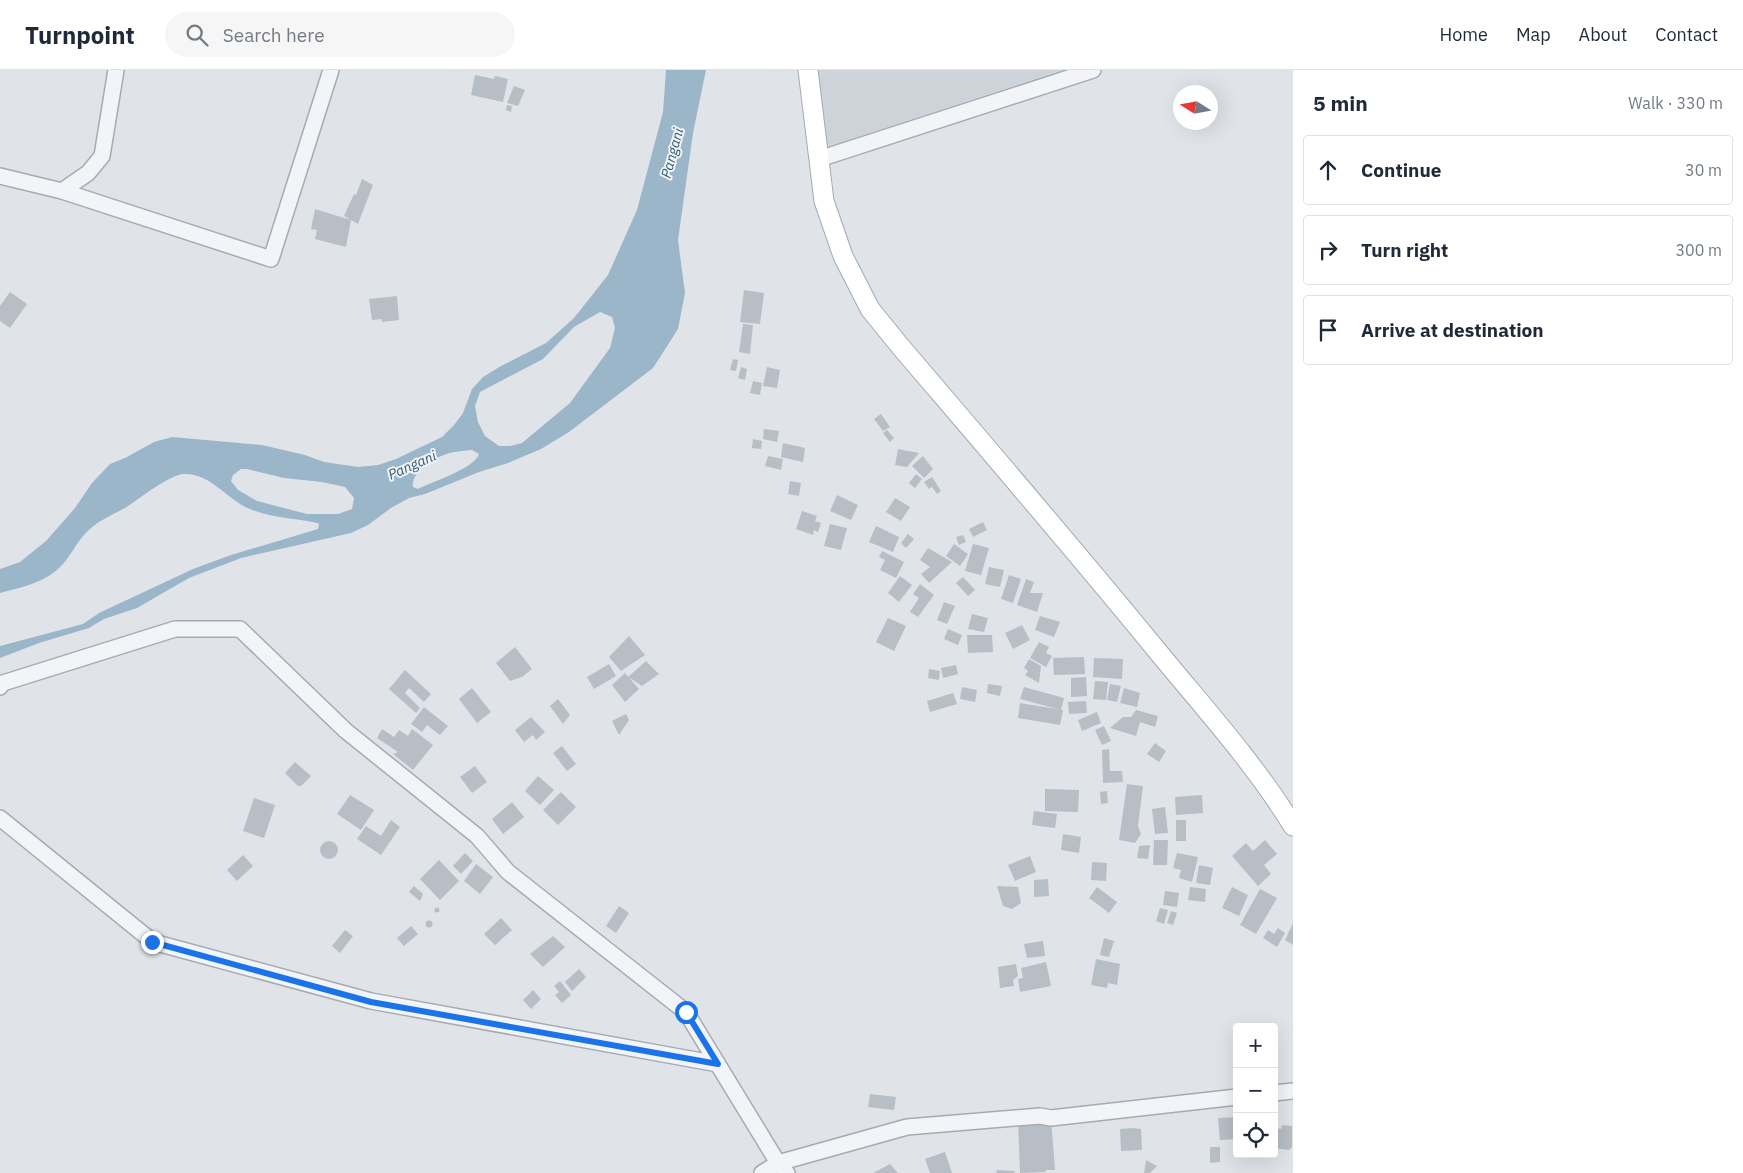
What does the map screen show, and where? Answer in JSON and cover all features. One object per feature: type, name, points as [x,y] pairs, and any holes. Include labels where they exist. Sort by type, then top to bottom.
[{"type":"main road","points":[[808,70],[824,201],[843,256],[870,309],[1096,576],[1234,744],[1278,801],[1293,826]]},
{"type":"street","points":[[62,191],[88,173],[102,156],[116,70]]},
{"type":"street","points":[[0,176],[62,191],[270,259],[331,70]]},
{"type":"street","points":[[819,159],[1093,70]]},
{"type":"street","points":[[0,687],[3,683],[175,629],[240,629],[346,731],[477,836],[508,872],[686,1012],[783,1168]]},
{"type":"street","points":[[0,818],[152,942],[371,1002],[718,1064]]},
{"type":"street","points":[[1278,1093],[1293,1091]]},
{"type":"street","points":[[762,1173],[783,1168],[908,1127],[1040,1116],[1051,1118],[1233,1097]]},
{"type":"shaded area","points":[[817,70],[1062,70],[827,147]]},
{"type":"water","name":"Pangani","points":[[666,70],[706,70],[693,133],[678,240],[685,293],[678,329],[653,368],[569,432],[541,449],[425,494],[409,498],[391,508],[368,525],[351,533],[241,558],[189,578],[137,608],[104,619],[89,628],[39,643],[0,658],[0,646],[83,624],[99,613],[193,569],[231,555],[318,529],[319,524],[317,523],[274,516],[250,509],[234,500],[211,482],[202,478],[194,475],[178,475],[93,526],[63,564],[46,578],[0,593],[0,569],[20,562],[46,541],[75,508],[92,483],[110,464],[154,442],[172,437],[262,445],[305,455],[324,462],[358,467],[378,465],[396,459],[442,437],[463,413],[472,389],[483,377],[546,343],[574,318],[608,275],[637,210],[663,112]],"holes":[[[600,312],[612,317],[615,328],[610,348],[570,403],[522,443],[499,446],[485,436],[478,422],[475,406],[480,392],[543,359],[574,327]],[[472,450],[479,454],[476,459],[462,469],[418,489],[413,487],[413,481],[419,471],[439,457],[454,452]],[[241,469],[247,469],[284,478],[322,482],[345,487],[354,498],[352,509],[338,514],[307,514],[257,501],[238,490],[231,481],[233,475]]]},
{"type":"building","points":[[475,75],[494,79],[495,76],[508,79],[503,102],[471,95]]},
{"type":"building","points":[[514,86],[525,90],[518,106],[507,103]]},
{"type":"building","points":[[507,105],[512,106],[511,112],[506,110]]},
{"type":"building","points":[[362,179],[373,185],[358,224],[344,216],[354,194],[356,195]]},
{"type":"building","points":[[315,209],[351,220],[346,247],[315,239],[317,230],[311,229]]},
{"type":"building","points":[[744,290],[764,293],[760,324],[740,322]]},
{"type":"building","points":[[10,292],[27,304],[10,328],[0,321],[0,306]]},
{"type":"building","points":[[397,296],[399,320],[382,322],[382,319],[372,320],[369,299]]},
{"type":"building","points":[[743,324],[753,325],[750,354],[739,352]]},
{"type":"building","points":[[733,359],[738,360],[736,371],[730,370]]},
{"type":"building","points":[[741,367],[747,369],[745,380],[738,378]]},
{"type":"building","points":[[767,367],[780,370],[777,388],[763,386]]},
{"type":"building","points":[[753,381],[762,383],[760,395],[750,393]]},
{"type":"building","points":[[881,414],[890,427],[883,431],[874,419]]},
{"type":"building","points":[[764,429],[779,431],[777,442],[763,439]]},
{"type":"building","points":[[887,430],[894,438],[890,442],[883,433]]},
{"type":"building","points":[[753,439],[762,441],[761,449],[752,448]]},
{"type":"building","points":[[783,443],[805,448],[803,462],[781,457]]},
{"type":"building","points":[[898,449],[919,453],[907,467],[895,465]]},
{"type":"building","points":[[768,456],[783,459],[781,470],[765,466]]},
{"type":"building","points":[[923,456],[933,469],[924,478],[912,466]]},
{"type":"building","points":[[916,474],[922,479],[915,488],[909,483]]},
{"type":"building","points":[[932,477],[941,491],[937,494],[932,487],[929,489],[924,482]]},
{"type":"building","points":[[790,481],[801,483],[799,496],[788,494]]},
{"type":"building","points":[[837,495],[858,505],[851,520],[830,511]]},
{"type":"building","points":[[895,498],[910,507],[901,521],[886,512]]},
{"type":"building","points":[[802,511],[817,516],[815,521],[821,523],[818,532],[814,530],[813,535],[796,529]]},
{"type":"building","points":[[983,522],[987,530],[973,537],[969,529]]},
{"type":"building","points":[[830,524],[847,528],[841,550],[824,546]]},
{"type":"building","points":[[876,526],[899,537],[893,552],[869,542]]},
{"type":"building","points":[[908,534],[914,539],[906,548],[901,543]]},
{"type":"building","points":[[963,535],[966,542],[959,545],[956,537]]},
{"type":"building","points":[[954,544],[968,554],[960,566],[946,556]]},
{"type":"building","points":[[973,544],[989,548],[981,575],[965,571]]},
{"type":"building","points":[[928,548],[952,562],[929,583],[921,574],[930,567],[920,560]]},
{"type":"building","points":[[882,551],[904,562],[896,578],[880,570],[885,560],[879,557]]},
{"type":"building","points":[[989,567],[1004,570],[1000,587],[985,584]]},
{"type":"building","points":[[1009,575],[1021,579],[1013,603],[1001,599]]},
{"type":"building","points":[[900,576],[912,585],[899,602],[888,593]]},
{"type":"building","points":[[963,577],[975,590],[968,596],[956,583]]},
{"type":"building","points":[[1026,579],[1034,582],[1030,593],[1043,593],[1037,612],[1017,605]]},
{"type":"building","points":[[920,584],[934,595],[918,617],[910,612],[919,598],[913,594]]},
{"type":"building","points":[[944,602],[955,606],[947,624],[937,620]]},
{"type":"building","points":[[972,614],[988,618],[984,632],[968,629]]},
{"type":"building","points":[[1040,616],[1060,622],[1054,637],[1035,630]]},
{"type":"building","points":[[888,618],[906,626],[894,651],[876,642]]},
{"type":"building","points":[[1022,625],[1030,640],[1013,649],[1005,633]]},
{"type":"building","points":[[948,629],[962,635],[958,645],[944,639]]},
{"type":"building","points":[[967,635],[992,635],[993,652],[968,653]]},
{"type":"building","points":[[629,636],[645,655],[621,671],[609,657]]},
{"type":"building","points":[[1039,642],[1049,647],[1046,653],[1052,656],[1046,667],[1030,658]]},
{"type":"building","points":[[515,647],[532,669],[522,677],[510,681],[496,663]]},
{"type":"building","points":[[1084,657],[1085,674],[1054,675],[1053,658]]},
{"type":"building","points":[[1094,658],[1123,659],[1122,679],[1093,677]]},
{"type":"building","points":[[1029,659],[1041,666],[1039,683],[1025,675],[1028,671],[1024,668]]},
{"type":"building","points":[[646,661],[659,674],[642,686],[628,677]]},
{"type":"building","points":[[609,664],[616,676],[594,689],[587,677]]},
{"type":"building","points":[[956,665],[958,674],[943,678],[941,668]]},
{"type":"building","points":[[929,669],[940,671],[939,680],[928,678]]},
{"type":"building","points":[[405,670],[431,694],[424,702],[409,688],[405,693],[420,708],[416,713],[389,689]]},
{"type":"building","points":[[625,673],[639,689],[625,702],[612,685]]},
{"type":"building","points":[[1086,677],[1087,696],[1071,697],[1071,678]]},
{"type":"building","points":[[1095,681],[1108,682],[1106,700],[1093,699]]},
{"type":"building","points":[[988,684],[1002,686],[1000,696],[987,693]]},
{"type":"building","points":[[1110,684],[1121,686],[1117,702],[1107,700]]},
{"type":"building","points":[[962,687],[977,690],[975,702],[960,699]]},
{"type":"building","points":[[1024,687],[1064,698],[1061,710],[1020,699]]},
{"type":"building","points":[[472,688],[491,712],[477,723],[459,699]]},
{"type":"building","points":[[1124,688],[1140,693],[1137,707],[1120,703]]},
{"type":"building","points":[[953,693],[957,704],[930,712],[927,701]]},
{"type":"building","points":[[558,699],[570,715],[563,724],[550,706]]},
{"type":"building","points":[[1086,701],[1087,713],[1069,714],[1068,702]]},
{"type":"building","points":[[1020,703],[1063,710],[1060,725],[1018,718]]},
{"type":"building","points":[[424,707],[448,726],[440,735],[427,725],[422,732],[411,724]]},
{"type":"building","points":[[1136,710],[1158,716],[1155,727],[1140,722],[1136,736],[1110,728],[1123,717],[1131,717]]},
{"type":"building","points":[[1097,712],[1101,723],[1082,731],[1078,720]]},
{"type":"building","points":[[626,714],[629,720],[619,735],[612,721]]},
{"type":"building","points":[[531,717],[545,732],[536,740],[533,735],[524,742],[515,730]]},
{"type":"building","points":[[1104,726],[1111,741],[1102,745],[1095,730]]},
{"type":"building","points":[[382,729],[394,737],[399,730],[408,736],[412,729],[433,745],[413,770],[393,754],[398,752],[377,738]]},
{"type":"building","points":[[1155,743],[1166,751],[1159,762],[1147,754]]},
{"type":"building","points":[[562,746],[576,764],[567,771],[553,753]]},
{"type":"building","points":[[1109,749],[1110,771],[1122,771],[1123,782],[1103,783],[1102,750]]},
{"type":"building","points":[[295,762],[311,776],[301,786],[298,786],[285,773]]},
{"type":"building","points":[[475,766],[487,782],[472,793],[460,777]]},
{"type":"building","points":[[538,776],[554,790],[540,805],[525,791]]},
{"type":"building","points":[[1127,784],[1143,786],[1138,826],[1141,834],[1135,843],[1119,840]]},
{"type":"building","points":[[1045,789],[1079,790],[1078,812],[1045,811]]},
{"type":"building","points":[[1107,791],[1108,803],[1101,804],[1100,792]]},
{"type":"building","points":[[561,792],[576,807],[558,825],[543,810]]},
{"type":"building","points":[[350,795],[374,810],[361,830],[337,814]]},
{"type":"building","points":[[1202,795],[1203,813],[1176,815],[1175,797]]},
{"type":"building","points":[[254,798],[275,805],[264,838],[243,831]]},
{"type":"building","points":[[512,802],[524,817],[503,834],[492,819]]},
{"type":"building","points":[[1165,807],[1168,833],[1155,834],[1152,809]]},
{"type":"building","points":[[1034,811],[1057,814],[1055,828],[1032,825]]},
{"type":"building","points":[[391,820],[400,827],[381,855],[357,839],[366,826],[381,836]]},
{"type":"building","points":[[1176,820],[1186,820],[1186,841],[1176,841]]},
{"type":"building","points":[[1063,834],[1081,837],[1079,853],[1061,850]]},
{"type":"building","points":[[1154,840],[1168,840],[1167,865],[1153,865]]},
{"type":"building","points":[[1265,840],[1277,854],[1264,865],[1271,874],[1258,886],[1232,856],[1246,843],[1253,851]]},
{"type":"building","points":[[329,841],[335,844],[338,850],[335,856],[329,859],[323,856],[320,850],[323,844]]},
{"type":"building","points":[[1150,845],[1148,859],[1137,858],[1139,846]]},
{"type":"building","points":[[465,853],[473,861],[461,874],[453,866]]},
{"type":"building","points":[[1177,853],[1198,857],[1192,882],[1179,878],[1181,870],[1173,868]]},
{"type":"building","points":[[243,855],[253,866],[237,881],[227,870]]},
{"type":"building","points":[[1030,856],[1036,872],[1015,881],[1008,865]]},
{"type":"building","points":[[439,860],[459,881],[440,900],[420,879]]},
{"type":"building","points":[[1092,862],[1107,863],[1106,881],[1091,880]]},
{"type":"building","points":[[476,864],[493,877],[480,894],[464,881]]},
{"type":"building","points":[[1199,865],[1213,868],[1210,885],[1196,883]]},
{"type":"building","points":[[1048,879],[1049,896],[1034,897],[1034,880]]},
{"type":"building","points":[[414,886],[423,894],[420,901],[409,892]]},
{"type":"building","points":[[997,886],[1018,887],[1021,903],[1012,909],[1003,906]]},
{"type":"building","points":[[1097,887],[1117,902],[1109,913],[1089,898]]},
{"type":"building","points":[[1190,887],[1206,889],[1205,902],[1188,900]]},
{"type":"building","points":[[1232,887],[1248,895],[1239,916],[1222,908]]},
{"type":"building","points":[[1260,889],[1277,898],[1256,934],[1240,925]]},
{"type":"building","points":[[1165,891],[1179,893],[1177,907],[1163,905]]},
{"type":"building","points":[[619,906],[629,913],[616,933],[606,926]]},
{"type":"building","points":[[437,907],[440,910],[437,913],[434,910]]},
{"type":"building","points":[[1160,908],[1168,910],[1164,924],[1156,921]]},
{"type":"building","points":[[1171,911],[1177,913],[1173,925],[1167,923]]},
{"type":"building","points":[[501,918],[512,930],[495,945],[484,934]]},
{"type":"building","points":[[429,920],[433,924],[429,928],[425,924]]},
{"type":"building","points":[[1293,923],[1293,945],[1285,940]]},
{"type":"building","points":[[411,926],[418,934],[404,946],[397,938]]},
{"type":"building","points":[[1278,928],[1285,933],[1277,947],[1263,938],[1268,930],[1274,934]]},
{"type":"building","points":[[345,930],[353,936],[340,953],[332,946]]},
{"type":"building","points":[[553,936],[565,947],[543,967],[530,954]]},
{"type":"building","points":[[1104,938],[1114,941],[1109,957],[1100,955]]},
{"type":"building","points":[[1043,941],[1045,956],[1027,958],[1024,944]]},
{"type":"building","points":[[1096,959],[1120,964],[1117,985],[1108,983],[1107,988],[1091,985]]},
{"type":"building","points":[[1046,962],[1051,986],[1020,992],[1018,979],[1023,978],[1021,968]]},
{"type":"building","points":[[1016,964],[1018,976],[1013,980],[1014,986],[1000,988],[998,967]]},
{"type":"building","points":[[579,969],[586,977],[572,991],[565,982]]},
{"type":"building","points":[[560,981],[571,995],[562,1003],[555,995],[559,992],[554,986]]},
{"type":"building","points":[[533,990],[541,999],[531,1009],[523,1000]]},
{"type":"building","points":[[870,1094],[896,1097],[894,1110],[868,1107]]},
{"type":"building","points":[[1233,1117],[1233,1139],[1220,1140],[1218,1118]]},
{"type":"building","points":[[1051,1118],[1055,1170],[1020,1173],[1018,1120]]},
{"type":"building","points":[[1282,1125],[1292,1126],[1292,1147],[1289,1150],[1278,1149],[1278,1129],[1281,1129]]},
{"type":"building","points":[[1120,1129],[1141,1129],[1142,1150],[1121,1151]]},
{"type":"building","points":[[1210,1147],[1220,1147],[1220,1162],[1210,1163]]},
{"type":"building","points":[[945,1152],[952,1173],[930,1173],[925,1159]]},
{"type":"building","points":[[1146,1160],[1157,1166],[1150,1173],[1144,1173]]},
{"type":"building","points":[[890,1164],[898,1173],[873,1173]]},
{"type":"building","points":[[997,1170],[1015,1171],[1014,1173],[996,1173]]},
{"type":"route","points":[[152,942],[371,1002],[718,1064],[686,1012]]}]
